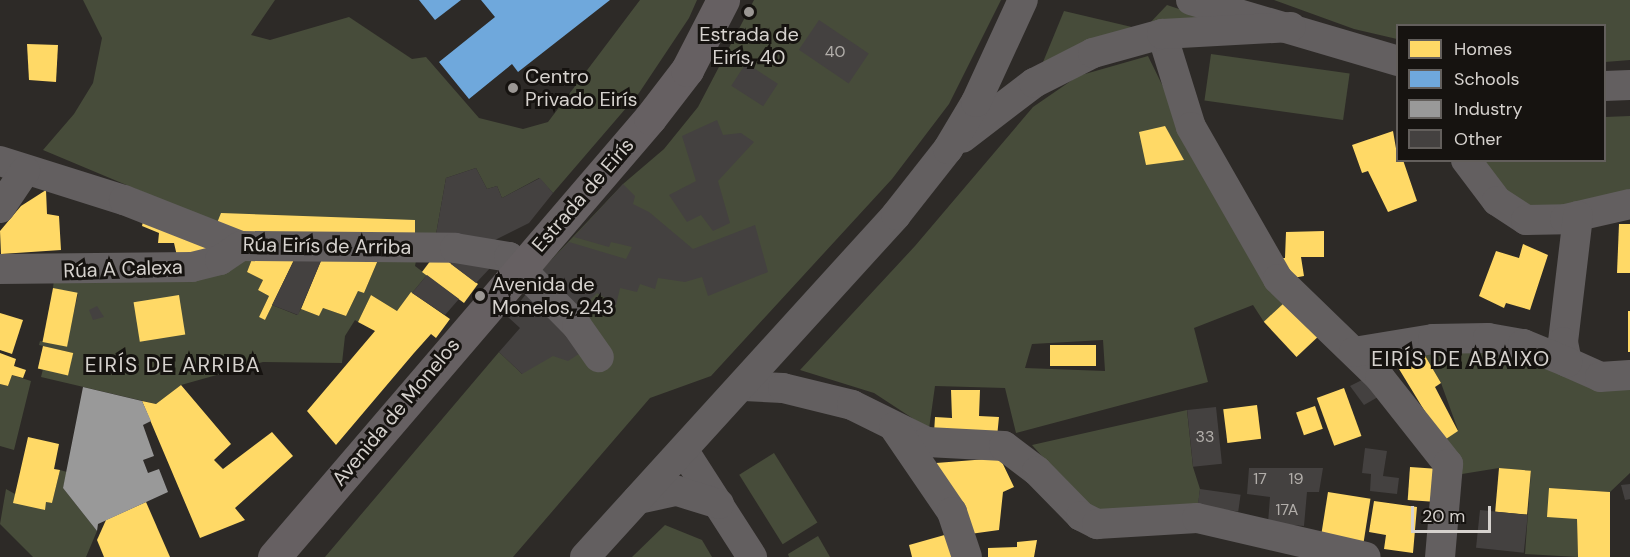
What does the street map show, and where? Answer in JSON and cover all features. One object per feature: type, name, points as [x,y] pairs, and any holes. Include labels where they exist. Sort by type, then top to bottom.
[{"type":"street","name":"Estrada de Eirís","points":[[519,268],[687,70],[723,0]]},
{"type":"street","points":[[585,557],[867,251],[948,149],[976,102],[1023,0]]},
{"type":"street","points":[[1191,0],[1291,27],[1396,61]]},
{"type":"street","points":[[1247,0],[1291,27]]},
{"type":"street","points":[[948,149],[1034,83],[1093,53],[1162,33],[1291,27]]},
{"type":"street","points":[[1162,33],[1191,127],[1272,270],[1380,378],[1448,464],[1440,557]]},
{"type":"street","points":[[1606,86],[1630,85]]},
{"type":"street","points":[[1468,162],[1497,201],[1526,220],[1578,216],[1628,206]]},
{"type":"street","name":"Rúa Eirís de Arriba","points":[[13,166],[124,200],[241,246],[455,248],[508,257],[577,326],[599,357]]},
{"type":"street","points":[[0,208],[13,166]]},
{"type":"street","points":[[1567,362],[1563,342],[1578,216]]},
{"type":"street","name":"Rúa A Calexa","points":[[0,269],[192,267],[220,260],[241,246]]},
{"type":"street","name":"Avenida de Monelos","points":[[274,557],[519,268]]},
{"type":"street","points":[[1354,352],[1433,339],[1488,338],[1523,344],[1600,377],[1630,375]]},
{"type":"street","points":[[744,386],[815,394],[852,405],[927,442],[1004,446],[1037,471],[1081,516],[1097,524],[1197,518],[1278,546],[1366,557]]},
{"type":"street","points":[[894,427],[952,512],[967,557]]},
{"type":"street","points":[[684,451],[752,557]]},
{"type":"street","points":[[638,499],[677,491],[719,504]]},
{"type":"green space","points":[[83,0],[275,0],[251,35],[270,40],[349,17],[412,59],[426,57],[479,118],[523,129],[548,122],[640,0],[697,0],[689,18],[639,93],[553,193],[539,178],[502,198],[497,186],[487,189],[476,168],[446,178],[435,240],[415,241],[415,220],[217,223],[43,150],[74,114],[93,83],[102,38]]},
{"type":"green space","points":[[754,0],[1001,0],[949,104],[892,179],[711,376],[650,398],[513,557],[325,557],[499,352],[522,374],[537,275],[623,184],[664,149],[698,107]]},
{"type":"green space","points":[[1274,0],[1630,0],[1630,60],[1606,62],[1606,24],[1396,24],[1396,39],[1354,29]]},
{"type":"green space","points":[[1167,5],[1203,17],[1148,25]]},
{"type":"green space","points":[[1064,11],[1136,28],[1041,67]]},
{"type":"green space","points":[[1211,54],[1350,73],[1343,120],[1204,101]]},
{"type":"green space","points":[[1148,56],[1198,158],[1285,302],[1264,322],[1253,305],[1194,328],[1208,382],[1016,433],[1005,388],[935,386],[929,429],[874,393],[800,370],[915,246],[1033,107],[1078,76]],"holes":[[[1103,340],[1105,371],[1025,368],[1032,344]]]},
{"type":"green space","points":[[1630,116],[1630,193],[1542,211],[1503,194],[1482,162],[1606,162],[1606,117]]},
{"type":"green space","points":[[254,254],[247,272],[263,280],[258,290],[269,296],[259,317],[265,320],[272,305],[297,315],[301,309],[319,316],[323,308],[346,316],[358,291],[364,293],[378,260],[416,261],[415,266],[427,275],[397,311],[371,295],[358,322],[355,320],[345,336],[342,363],[263,362],[181,385],[156,404],[41,377],[43,369],[68,375],[73,353],[39,345],[40,341],[66,346],[78,294],[53,288],[54,279]]},
{"type":"green space","points":[[1516,351],[1595,383],[1630,390],[1630,473],[1610,492],[1549,488],[1577,519],[1578,557],[1525,554],[1531,471],[1499,468],[1462,474],[1443,441],[1458,430],[1441,383],[1424,354]]},
{"type":"green space","points":[[12,375],[31,381],[14,450],[0,446],[0,384],[8,386]]},
{"type":"green space","points":[[1187,410],[1193,467],[1200,489],[1198,506],[1091,511],[1032,445]]},
{"type":"green space","points":[[774,453],[817,523],[783,544],[739,475]]},
{"type":"green space","points":[[60,470],[67,472],[63,488],[97,531],[86,557],[33,557],[0,524],[6,489],[44,510],[46,502],[52,503]]},
{"type":"green space","points":[[665,525],[702,540],[712,557],[632,557]]},
{"type":"green space","points":[[818,536],[830,557],[789,557],[788,554]]},
{"type":"building: Homes","points":[[27,44],[58,45],[56,82],[29,80]]},
{"type":"building: Homes","points":[[1165,126],[1184,160],[1146,165],[1139,132]]},
{"type":"building: Homes","points":[[1393,131],[1396,162],[1404,162],[1417,201],[1388,212],[1368,171],[1362,173],[1352,145]]},
{"type":"building: Homes","points":[[46,190],[47,214],[59,216],[61,250],[1,254],[0,231],[21,206]]},
{"type":"building: Homes","points":[[221,213],[415,220],[415,241],[261,238],[217,223]]},
{"type":"building: Homes","points":[[144,217],[215,243],[213,253],[177,256],[174,243],[158,243],[159,233],[142,226]]},
{"type":"building: Homes","points":[[1619,224],[1630,224],[1630,273],[1617,273]]},
{"type":"building: Homes","points":[[1324,231],[1324,257],[1301,257],[1304,276],[1282,280],[1273,258],[1285,258],[1286,232]]},
{"type":"building: Homes","points":[[1523,244],[1548,255],[1530,310],[1506,303],[1504,308],[1479,296],[1496,251],[1519,258]]},
{"type":"building: Homes","points":[[254,254],[294,260],[265,320],[259,317],[269,296],[258,290],[263,280],[247,272]]},
{"type":"building: Homes","points":[[323,256],[378,260],[364,293],[358,291],[346,316],[323,308],[319,316],[301,309]]},
{"type":"building: Homes","points":[[442,257],[478,284],[464,303],[422,272],[431,260]]},
{"type":"building: Homes","points":[[53,288],[78,293],[67,347],[43,342]]},
{"type":"building: Homes","points":[[411,292],[450,319],[436,338],[431,334],[336,445],[307,411],[375,331],[358,322],[371,295],[397,311]]},
{"type":"building: Homes","points":[[179,295],[185,335],[140,342],[134,302]]},
{"type":"building: Homes","points":[[1285,302],[1318,337],[1297,357],[1264,322]]},
{"type":"building: Homes","points":[[1628,311],[1630,311],[1630,352],[1628,352]]},
{"type":"building: Homes","points":[[0,313],[23,320],[12,354],[0,350]]},
{"type":"building: Homes","points":[[1050,345],[1096,345],[1096,366],[1050,366]]},
{"type":"building: Homes","points":[[43,346],[73,353],[68,375],[38,368]]},
{"type":"building: Homes","points":[[0,353],[16,359],[14,366],[26,370],[23,378],[12,375],[8,386],[0,384]]},
{"type":"building: Homes","points":[[1424,354],[1441,383],[1435,387],[1458,431],[1443,441],[1399,369]]},
{"type":"building: Homes","points":[[181,385],[231,444],[214,460],[223,469],[272,432],[293,456],[235,508],[245,520],[200,538],[142,401],[156,404]]},
{"type":"building: Homes","points":[[1344,388],[1361,436],[1334,446],[1317,398]]},
{"type":"building: Homes","points":[[951,390],[980,390],[979,416],[999,417],[997,437],[934,433],[935,417],[952,418]]},
{"type":"building: Homes","points":[[1257,405],[1261,439],[1227,443],[1223,409]]},
{"type":"building: Homes","points":[[1315,406],[1323,429],[1304,435],[1296,413]]},
{"type":"building: Homes","points":[[28,437],[59,444],[54,469],[60,470],[52,503],[46,502],[45,510],[13,503]]},
{"type":"building: Homes","points":[[1000,458],[1014,487],[1003,492],[999,530],[970,534],[936,463]]},
{"type":"building: Homes","points":[[1410,467],[1439,469],[1437,502],[1408,500]]},
{"type":"building: Homes","points":[[1499,468],[1531,471],[1527,515],[1495,512]]},
{"type":"building: Homes","points":[[1549,488],[1610,492],[1610,557],[1578,557],[1577,519],[1547,517]]},
{"type":"building: Homes","points":[[1328,492],[1370,499],[1363,543],[1321,536]]},
{"type":"building: Homes","points":[[1374,501],[1417,507],[1413,553],[1384,549],[1386,535],[1369,532]]},
{"type":"building: Homes","points":[[146,502],[170,557],[104,557],[97,540],[106,520]]},
{"type":"building: Homes","points":[[948,534],[955,557],[912,557],[909,545]]},
{"type":"building: Homes","points":[[1037,540],[1034,557],[988,557],[988,548],[1017,547],[1017,542]]},
{"type":"building: Schools","points":[[419,0],[461,0],[435,20]]},
{"type":"building: Schools","points":[[481,0],[610,0],[518,72],[512,64],[469,99],[439,62],[495,17]]},
{"type":"building: Industry","points":[[83,387],[142,401],[151,421],[143,425],[154,456],[143,460],[148,473],[159,469],[168,492],[98,524],[97,531],[63,488]]},
{"type":"building: Other","points":[[819,20],[869,54],[849,83],[799,50]]},
{"type":"building: Other","points":[[746,63],[778,84],[763,106],[731,86]]},
{"type":"building: Other","points":[[717,120],[723,135],[741,133],[754,142],[718,181],[730,223],[713,231],[701,215],[687,222],[669,195],[696,181],[682,136]]},
{"type":"building: Other","points":[[476,168],[487,189],[497,186],[502,198],[540,178],[553,193],[529,223],[495,240],[435,240],[446,178]]},
{"type":"building: Other","points":[[623,184],[635,196],[633,204],[649,212],[693,249],[755,225],[768,272],[708,296],[702,277],[685,282],[658,278],[655,289],[640,284],[637,292],[620,288],[616,305],[597,293],[579,311],[537,275],[569,242],[626,259],[632,247],[611,242],[609,247],[574,237]]},
{"type":"building: Other","points":[[296,256],[323,256],[298,315],[272,305]]},
{"type":"building: Other","points":[[455,258],[492,266],[476,283],[451,264]]},
{"type":"building: Other","points":[[427,275],[459,299],[445,315],[412,293]]},
{"type":"building: Other","points":[[526,294],[582,352],[568,361],[553,356],[522,374],[499,352],[520,328],[508,317]]},
{"type":"building: Other","points":[[97,306],[104,317],[93,320],[89,310]]},
{"type":"building: Other","points":[[1362,380],[1378,397],[1364,405],[1350,386]]},
{"type":"building: Other","points":[[1216,407],[1222,464],[1193,467],[1187,410]]},
{"type":"building: Other","points":[[1365,448],[1387,451],[1383,476],[1399,478],[1397,494],[1370,491],[1371,474],[1362,473]]},
{"type":"building: Other","points":[[1249,468],[1323,468],[1319,492],[1307,492],[1304,526],[1268,523],[1270,497],[1247,494]]},
{"type":"building: Other","points":[[1630,484],[1630,499],[1625,500],[1621,485]]},
{"type":"building: Other","points":[[1200,489],[1241,495],[1238,512],[1198,506]]},
{"type":"building: Other","points":[[1480,510],[1528,515],[1524,553],[1476,548]]},
{"type":"place","name":"Estrada de Eirís, 40","points":[[749,12]]},
{"type":"place","name":"Centro Privado Eirís","points":[[513,88]]},
{"type":"place","name":"Avenida de Monelos, 243","points":[[480,296]]},
{"type":"district","name":"EIRÍS DE ABAIXO","points":[[1461,359]]},
{"type":"district","name":"EIRÍS DE ARRIBA","points":[[173,365]]}]
